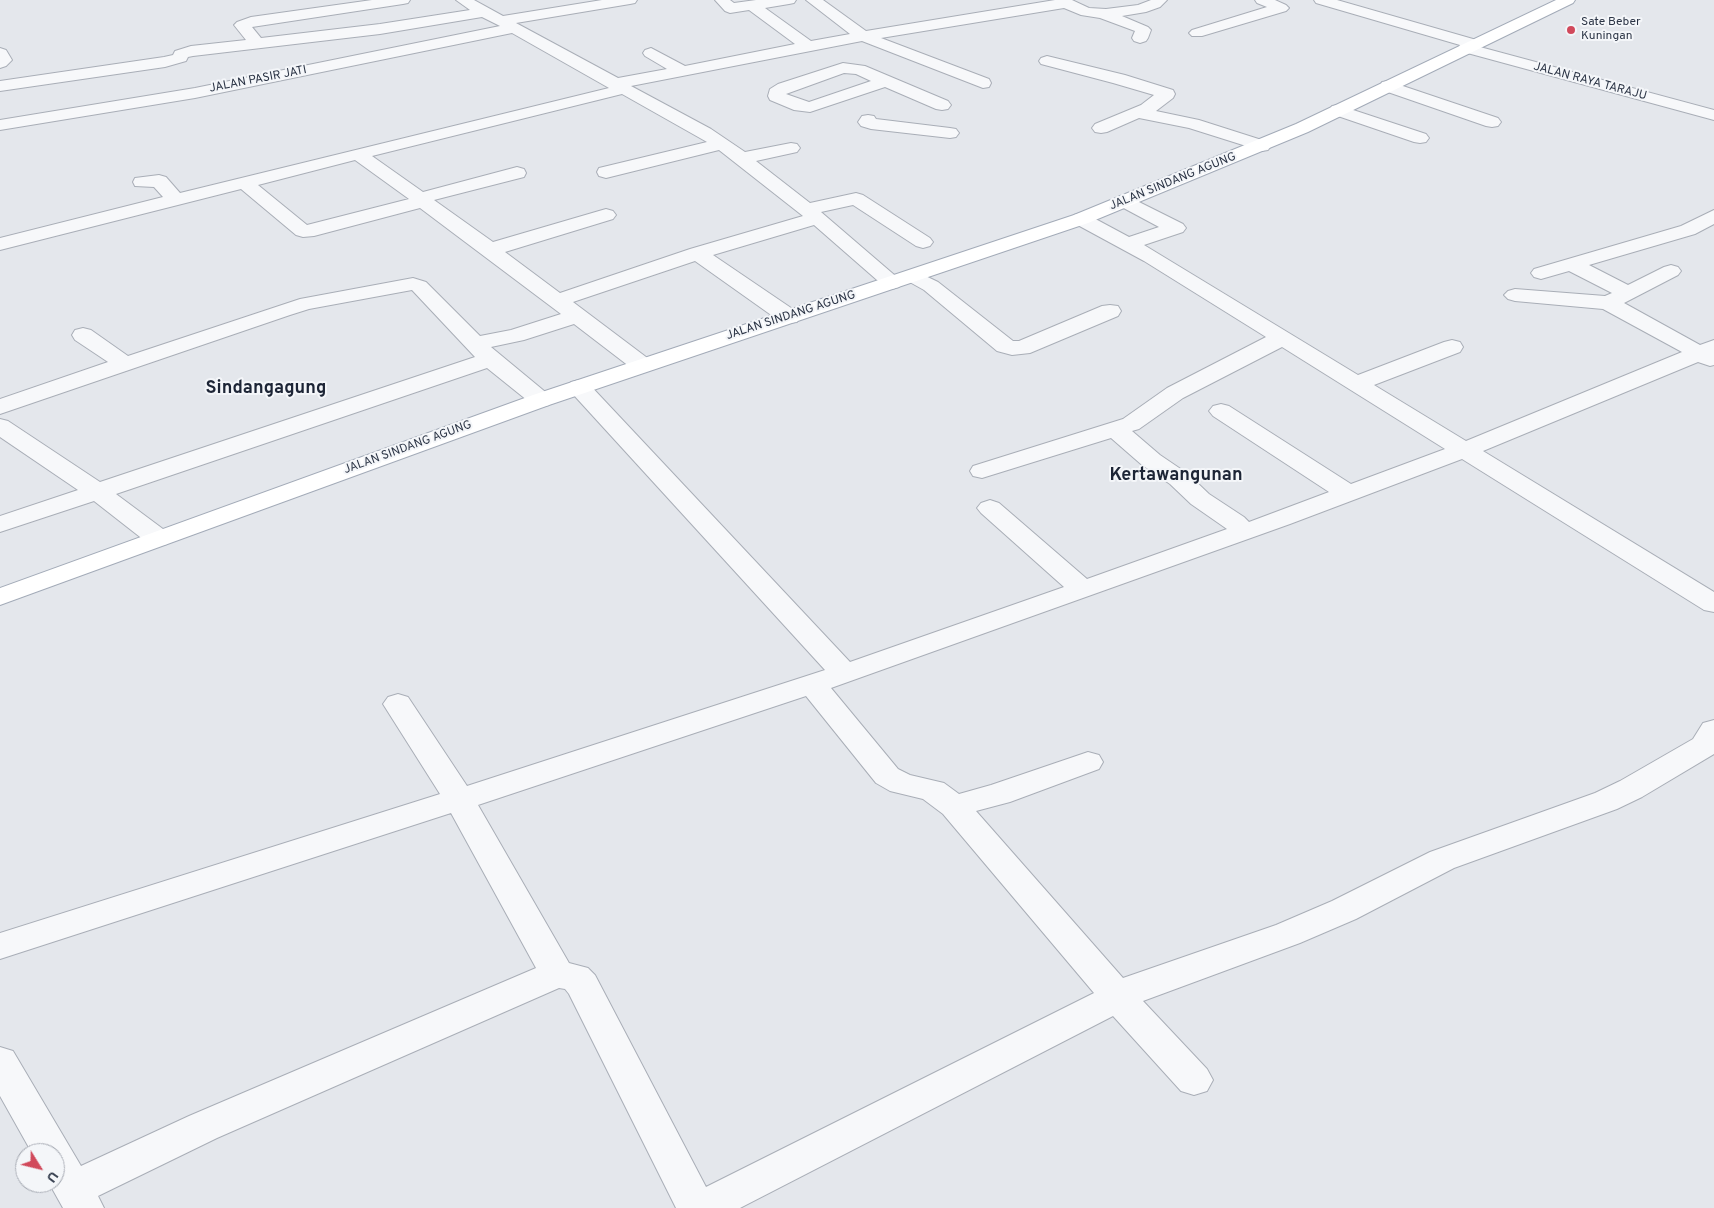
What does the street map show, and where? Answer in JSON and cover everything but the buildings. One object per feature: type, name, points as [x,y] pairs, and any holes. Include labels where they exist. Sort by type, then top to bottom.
[{"type":"main road","name":"JALAN SINDANG AGUNG","points":[[0,597],[578,387],[1081,219],[1262,146],[1568,0]]},
{"type":"street","points":[[257,43],[242,25],[251,22],[402,0]]},
{"type":"street","points":[[466,0],[484,12],[620,86],[721,144],[742,158],[812,214],[892,283]]},
{"type":"street","name":"JALAN PASIR JATI","points":[[0,126],[200,99],[508,25],[630,0]]},
{"type":"street","points":[[721,7],[753,6],[789,0]]},
{"type":"street","points":[[813,0],[863,36],[983,83]]},
{"type":"street","points":[[1098,14],[1142,9],[1160,0]]},
{"type":"street","points":[[1197,33],[1281,8],[1262,0]]},
{"type":"street","name":"JALAN RAYA TARAJU","points":[[1321,0],[1470,46],[1714,115]]},
{"type":"street","points":[[0,244],[620,86],[683,71],[863,36],[993,13],[1063,3],[1142,28],[1140,38]]},
{"type":"street","points":[[753,6],[809,47]]},
{"type":"street","points":[[0,70],[3,71],[5,85],[165,62],[180,58],[181,54],[192,51],[380,29],[484,12]]},
{"type":"street","points":[[0,52],[4,60],[0,63]]},
{"type":"street","points":[[652,53],[683,71]]},
{"type":"street","points":[[925,60],[877,79],[810,107],[800,106],[776,96],[776,93],[784,88],[844,68],[859,69],[877,79],[936,102],[899,110],[867,122],[950,133]]},
{"type":"street","points":[[1047,61],[1119,79],[1167,94],[1147,109],[1100,128]]},
{"type":"street","points":[[1388,86],[1492,122]]},
{"type":"street","points":[[1338,110],[1420,138]]},
{"type":"street","points":[[1137,112],[1193,124],[1262,146]]},
{"type":"street","points":[[606,172],[721,144]]},
{"type":"street","points":[[742,158],[791,148]]},
{"type":"street","points":[[358,154],[642,366]]},
{"type":"street","points":[[245,183],[303,231],[314,230],[518,173]]},
{"type":"street","points":[[142,182],[158,181],[175,198]]},
{"type":"street","points":[[556,301],[856,199],[923,242]]},
{"type":"street","points":[[1125,201],[1176,228],[1127,244]]},
{"type":"street","points":[[489,250],[606,215]]},
{"type":"street","points":[[1541,273],[1688,230],[1714,216]]},
{"type":"street","points":[[1081,219],[1127,244],[1358,384],[1714,604]]},
{"type":"street","points":[[697,253],[788,317]]},
{"type":"street","points":[[1571,264],[1628,293]]},
{"type":"street","points":[[1608,303],[1671,271]]},
{"type":"street","points":[[913,276],[932,286],[1005,346],[1012,348],[1022,348],[1110,311]]},
{"type":"street","points":[[0,407],[282,310],[307,303],[414,284],[419,286],[483,352],[541,400]]},
{"type":"street","points":[[1515,295],[1608,303],[1709,354]]},
{"type":"street","points":[[0,524],[98,492],[483,352],[516,335],[576,316]]},
{"type":"street","points":[[83,335],[125,364]]},
{"type":"street","points":[[982,471],[1116,430],[1145,416],[1175,392],[1282,338]]},
{"type":"street","points":[[1358,384],[1452,348]]},
{"type":"street","points":[[0,946],[844,673],[1244,532],[1709,354]]},
{"type":"street","points":[[578,387],[844,673]]},
{"type":"street","points":[[1221,410],[1348,493]]},
{"type":"street","points":[[0,426],[98,492],[158,538]]},
{"type":"street","points":[[1116,430],[1152,460],[1179,479],[1200,499],[1235,522],[1244,532]]},
{"type":"street","points":[[990,508],[1084,589]]},
{"type":"street","points":[[812,684],[874,763],[887,776],[933,791],[954,806],[1118,997],[1194,1080]]},
{"type":"street","points":[[398,704],[459,799],[557,974]]},
{"type":"street","points":[[702,1208],[948,1085],[1140,986],[1288,934],[1336,914],[1460,852],[1606,801],[1631,789],[1704,746],[1714,730]]},
{"type":"street","points":[[954,806],[999,794],[1088,762]]},
{"type":"street","points":[[71,1185],[557,974],[576,978],[582,985],[696,1208]]},
{"type":"street","points":[[0,1062],[46,1143]]},
{"type":"place","name":"Sate Beber Kuningan","points":[[1571,30]]},
{"type":"district","name":"Sindangagung","points":[[266,389]]},
{"type":"district","name":"Kertawangunan","points":[[1176,476]]}]
